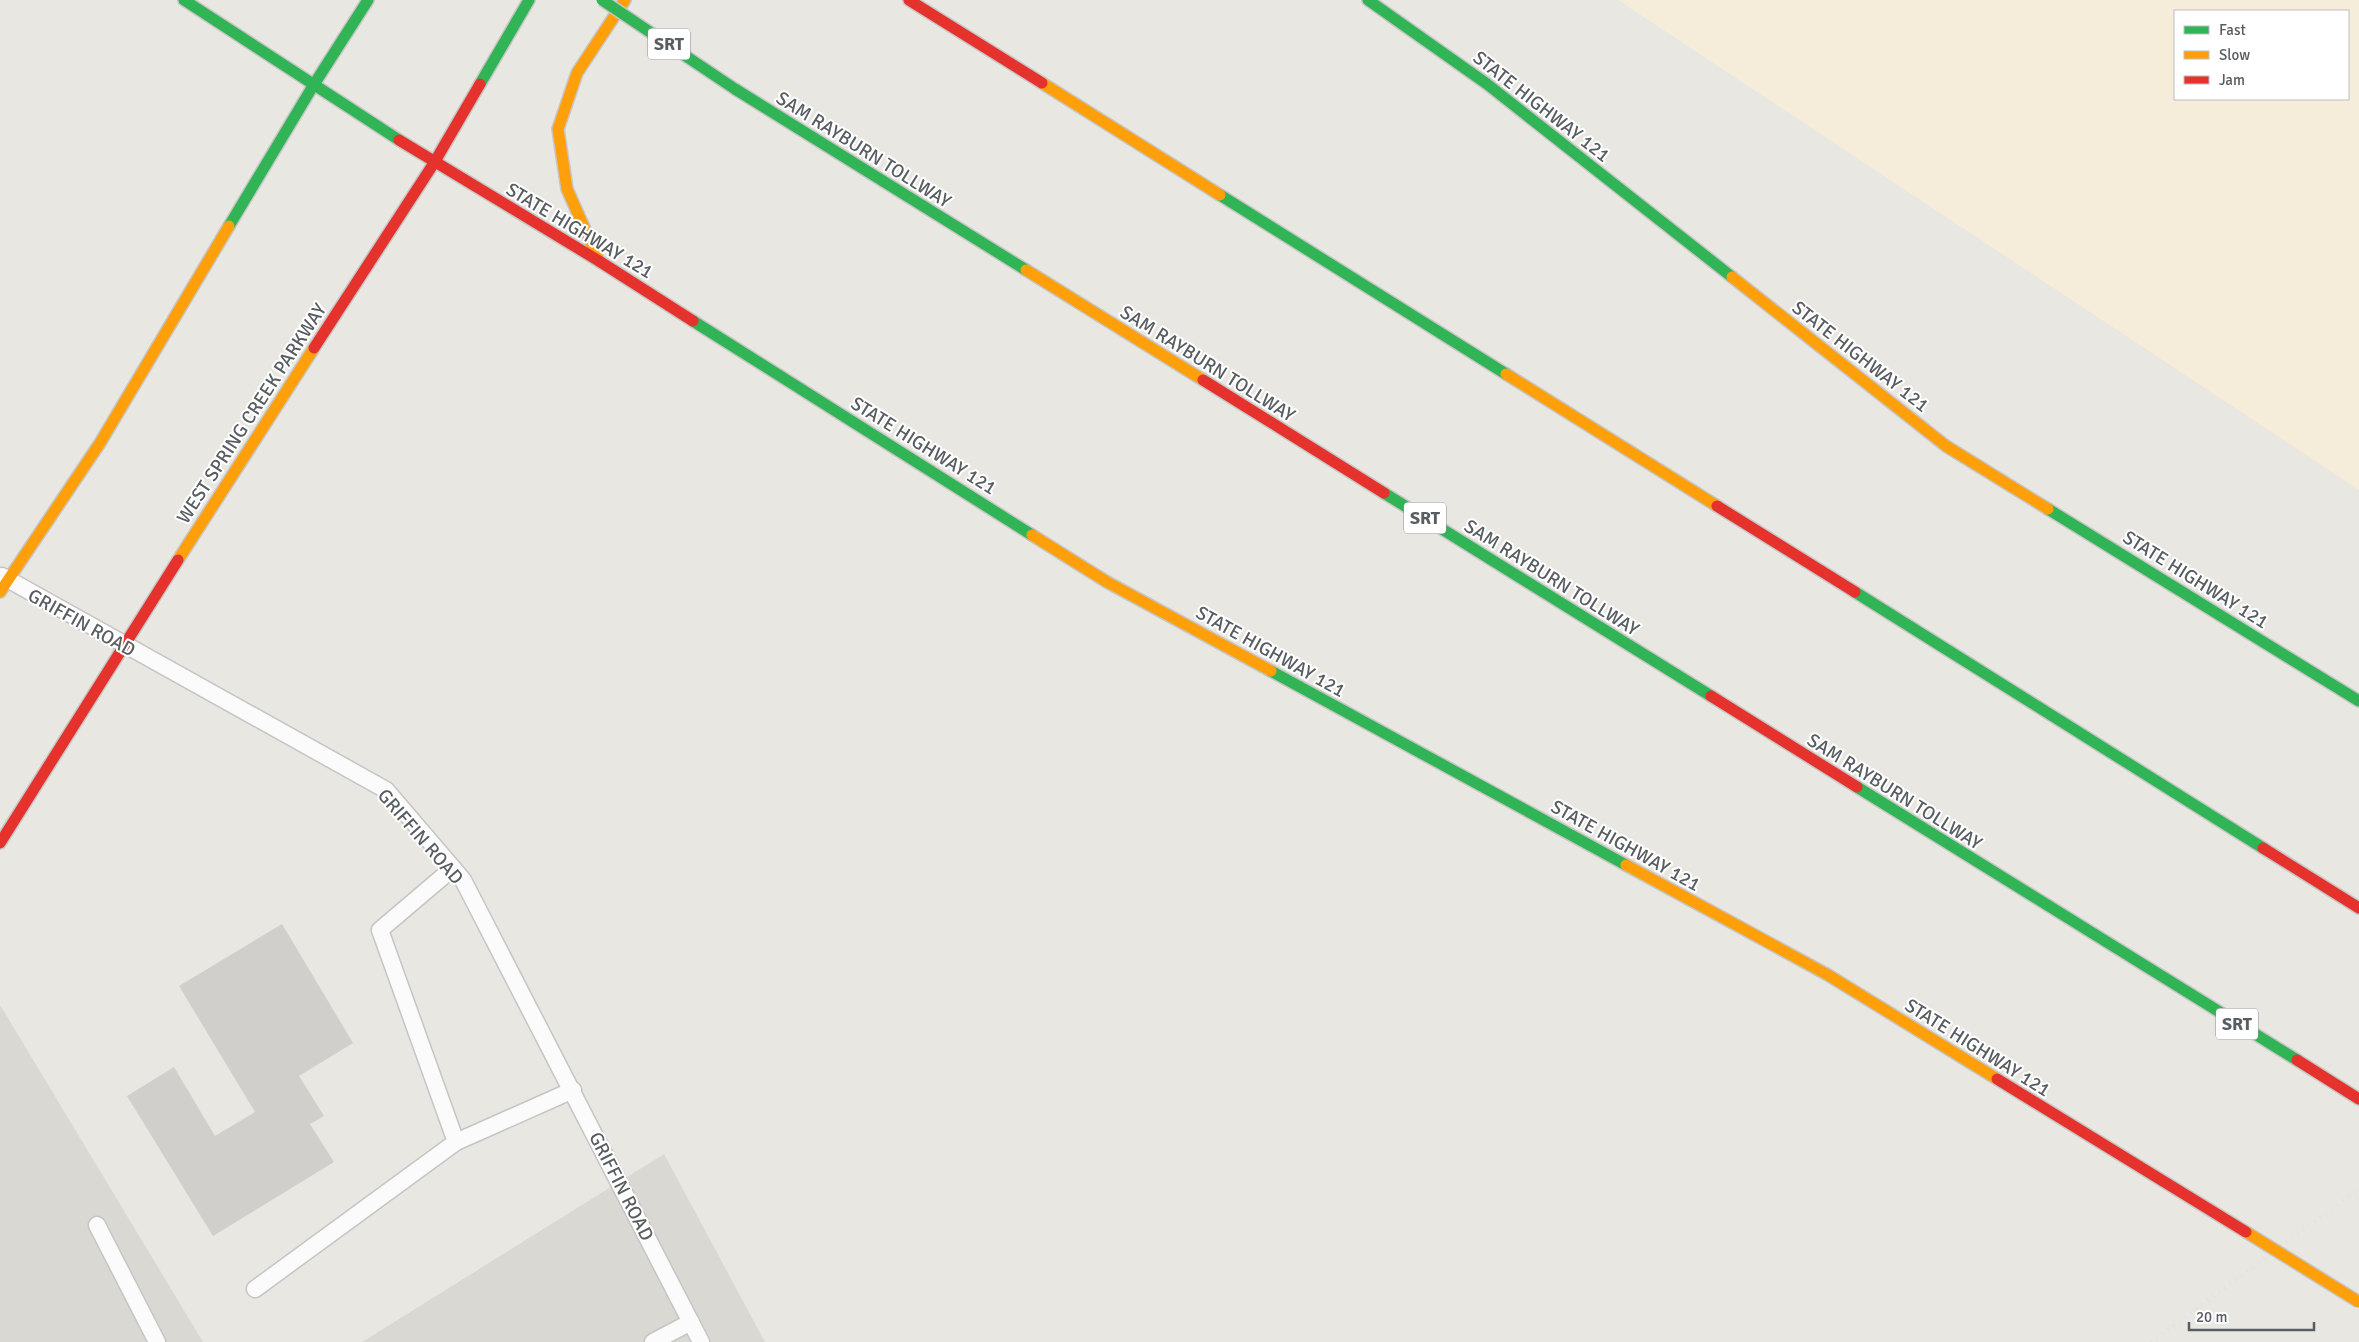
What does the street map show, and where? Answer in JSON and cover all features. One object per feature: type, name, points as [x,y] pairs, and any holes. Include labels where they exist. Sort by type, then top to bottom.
[{"type":"main road","name":"STATE HIGHWAY 121","points":[[184,0],[312,86],[434,163],[599,261],[1107,582],[1828,976],[2359,1302]]},
{"type":"main road","points":[[3,582],[100,443],[312,86],[368,0]]},
{"type":"main road","name":"WEST SPRING CREEK PARKWAY","points":[[0,843],[123,645],[434,163],[529,0]]},
{"type":"main road","name":"SAM RAYBURN TOLLWAY","points":[[602,0],[735,88],[2359,1099]]},
{"type":"main road","points":[[599,261],[567,189],[558,129],[577,73],[625,0]]},
{"type":"main road","points":[[909,0],[2359,908]]},
{"type":"main road","name":"STATE HIGHWAY 121","points":[[1368,0],[1487,84],[1946,446],[2359,701]]},
{"type":"lane","name":"GRIFFIN ROAD","points":[[3,582],[123,645],[386,790],[463,880],[573,1090],[701,1342]]},
{"type":"lane","points":[[453,868],[380,930],[456,1142]]},
{"type":"lane","points":[[255,1290],[456,1142],[573,1090]]},
{"type":"lane","points":[[97,1225],[157,1342]]},
{"type":"lane","points":[[653,1342],[691,1322]]},
{"type":"shaded area","points":[[1618,0],[2359,0],[2359,490]]},
{"type":"shaded area","points":[[0,1005],[203,1342],[0,1342]]},
{"type":"shaded area","points":[[664,1154],[765,1342],[362,1342]]},
{"type":"building","points":[[282,924],[353,1043],[299,1076],[324,1116],[310,1124],[334,1162],[213,1236],[127,1096],[174,1067],[215,1136],[255,1112],[179,986]]},
{"type":"railway","points":[[2151,1342],[2359,1189]]},
{"type":"traffic: fast","points":[[184,0],[399,140]]},
{"type":"traffic: fast","points":[[229,226],[313,86],[368,0]]},
{"type":"traffic: fast","points":[[480,84],[529,0]]},
{"type":"traffic: fast","points":[[602,0],[735,89]]},
{"type":"traffic: fast","points":[[1368,0],[1487,84],[1732,277]]},
{"type":"traffic: fast","points":[[735,89],[1026,270]]},
{"type":"traffic: fast","points":[[1220,195],[1506,374]]},
{"type":"traffic: fast","points":[[693,321],[1032,535]]},
{"type":"traffic: fast","points":[[1384,493],[1711,696]]},
{"type":"traffic: fast","points":[[2048,509],[2359,701]]},
{"type":"traffic: fast","points":[[1855,592],[2263,848]]},
{"type":"traffic: fast","points":[[1271,671],[1626,865]]},
{"type":"traffic: fast","points":[[1857,787],[2297,1060]]},
{"type":"traffic: slow","points":[[599,261],[567,189],[558,129],[577,73],[625,0]]},
{"type":"traffic: slow","points":[[1042,83],[1220,195]]},
{"type":"traffic: slow","points":[[0,592],[100,443],[229,226]]},
{"type":"traffic: slow","points":[[1026,270],[1203,380]]},
{"type":"traffic: slow","points":[[1732,277],[1946,446],[2048,509]]},
{"type":"traffic: slow","points":[[178,560],[314,348]]},
{"type":"traffic: slow","points":[[1506,374],[1717,506]]},
{"type":"traffic: slow","points":[[1032,535],[1107,582],[1271,671]]},
{"type":"traffic: slow","points":[[1626,865],[1828,975],[1997,1079]]},
{"type":"traffic: slow","points":[[2246,1232],[2359,1302]]},
{"type":"traffic: jam","points":[[909,0],[1042,83]]},
{"type":"traffic: jam","points":[[314,348],[434,163],[480,84]]},
{"type":"traffic: jam","points":[[399,140],[599,261],[693,321]]},
{"type":"traffic: jam","points":[[1203,380],[1384,493]]},
{"type":"traffic: jam","points":[[1717,506],[1855,592]]},
{"type":"traffic: jam","points":[[0,843],[178,560]]},
{"type":"traffic: jam","points":[[1711,696],[1857,787]]},
{"type":"traffic: jam","points":[[2263,848],[2359,908]]},
{"type":"traffic: jam","points":[[2297,1060],[2359,1099]]},
{"type":"traffic: jam","points":[[1997,1079],[2246,1232]]}]
